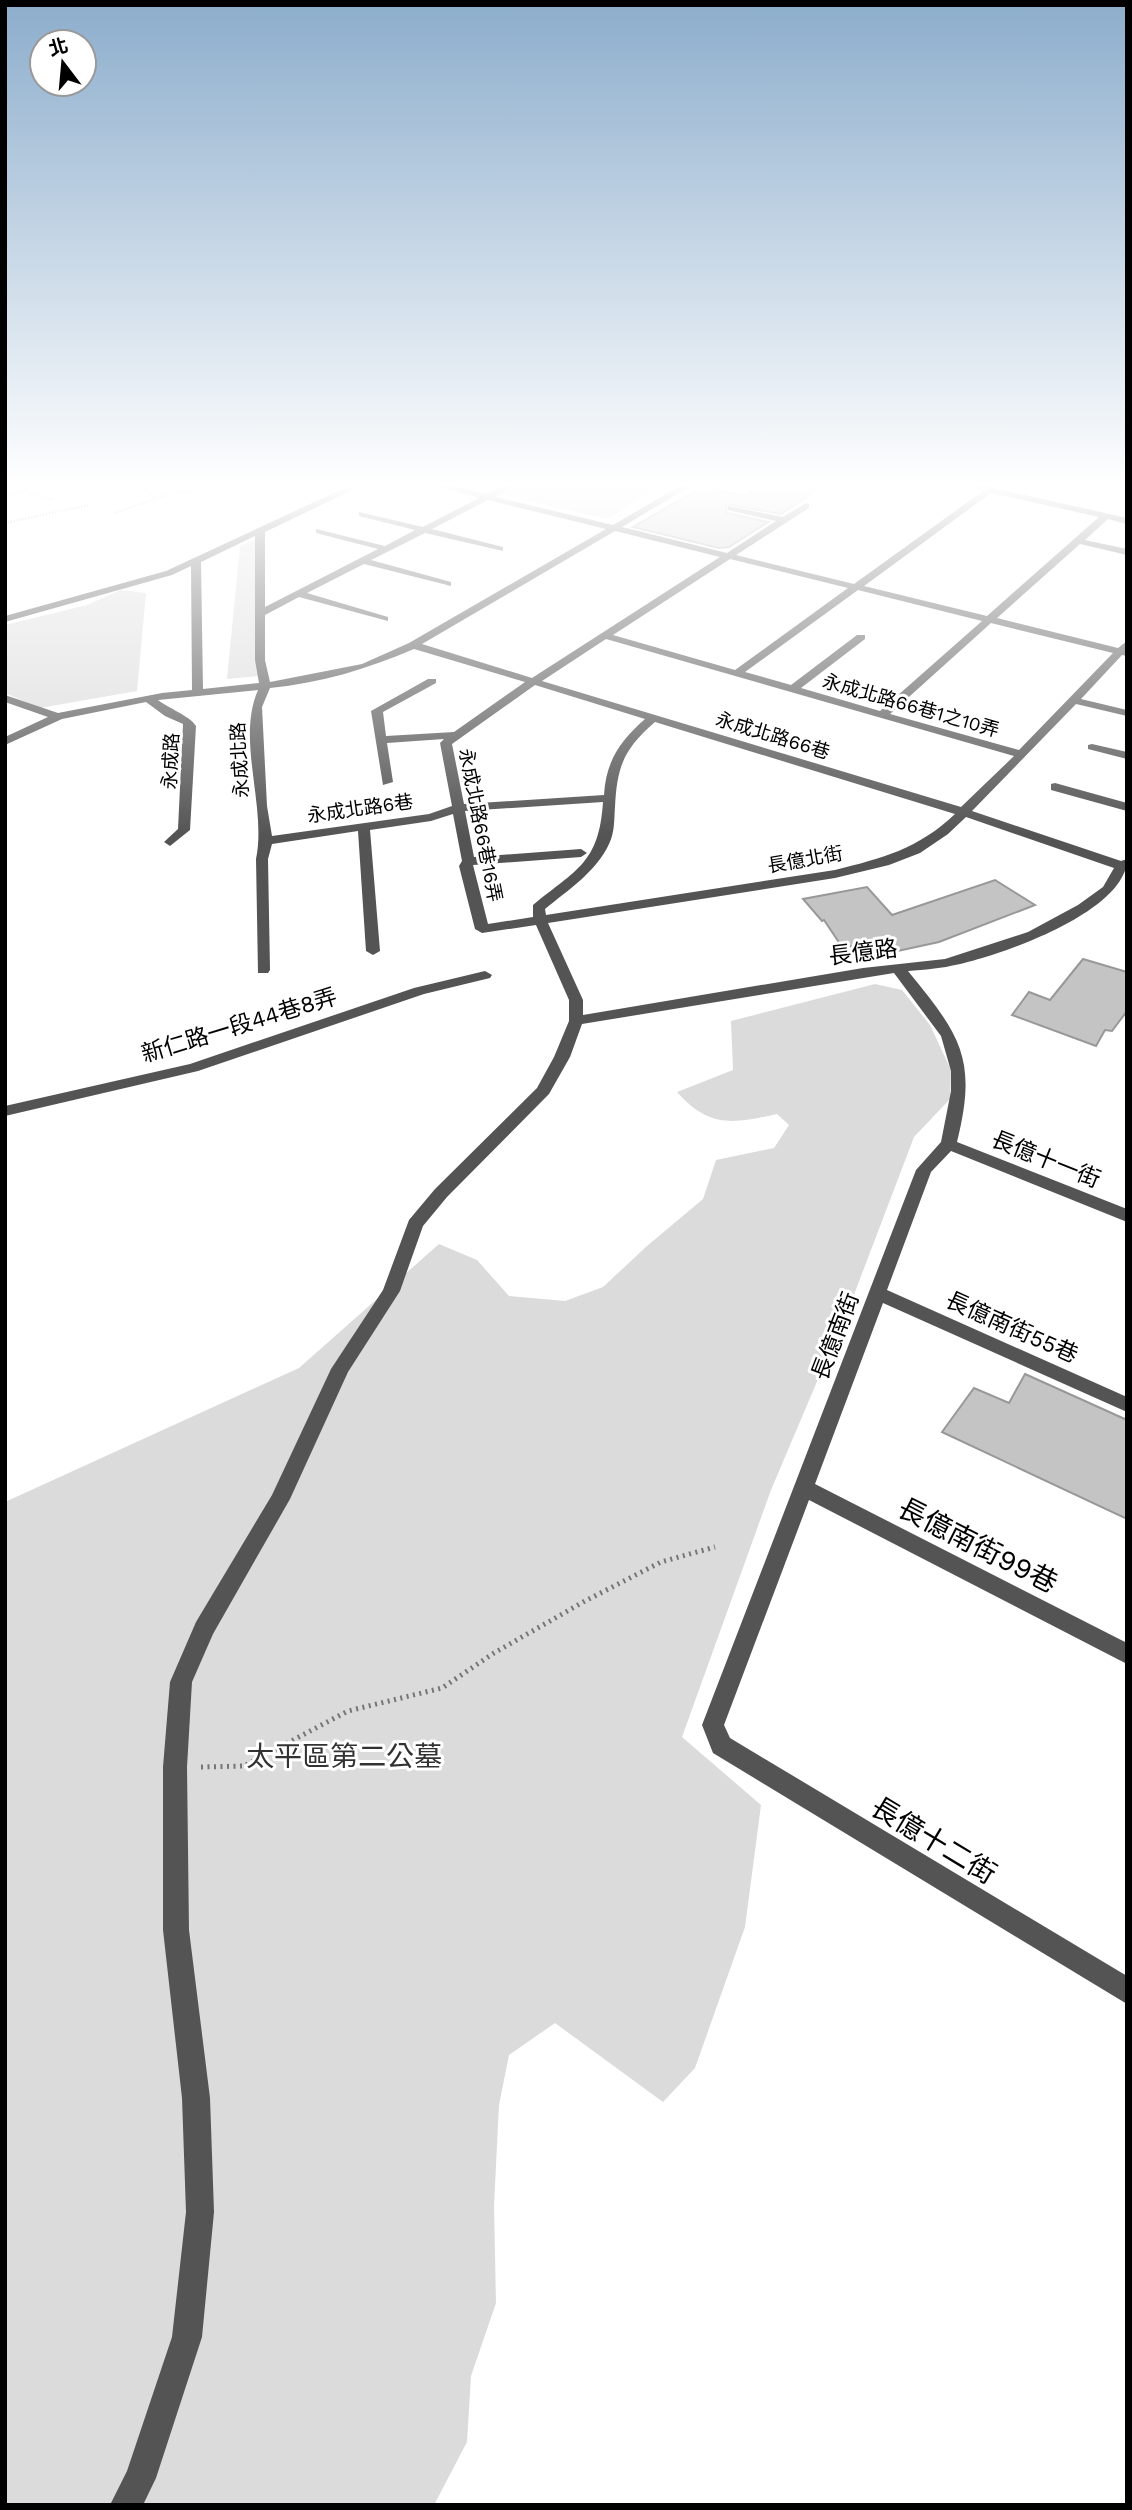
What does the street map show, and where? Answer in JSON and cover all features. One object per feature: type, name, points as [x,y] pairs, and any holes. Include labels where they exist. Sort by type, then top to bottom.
[{"type":"street","points":[[5,619],[72,601]]},
{"type":"street","points":[[197,601],[198,692]]},
{"type":"street","points":[[261,601],[260,660],[265,687]]},
{"type":"street","points":[[261,614],[285,601]]},
{"type":"street","points":[[323,601],[384,619]]},
{"type":"street","points":[[5,742],[58,717],[149,699],[265,687],[356,669],[413,645],[489,601]]},
{"type":"street","name":"永成北路66巷16弄","points":[[482,929],[466,866],[468,861],[446,743],[534,681],[658,601]]},
{"type":"street","points":[[736,674],[835,601]]},
{"type":"street","points":[[917,601],[1124,649]]},
{"type":"street","points":[[883,714],[1010,601]]},
{"type":"street","name":"永成北路66巷1之10弄","points":[[605,636],[1020,754]]},
{"type":"street","name":"永成北路66巷1之10弄","points":[[793,689],[861,636]]},
{"type":"street","name":"永成北路66巷","points":[[413,645],[963,812],[1125,866]]},
{"type":"street","name":"長億北街","points":[[482,929],[866,867],[929,842],[1007,770],[1124,649]]},
{"type":"street","points":[[387,782],[377,710],[432,681]]},
{"type":"street","name":"永成北路","points":[[263,971],[261,859],[266,841],[261,806],[256,707],[265,687]]},
{"type":"street","points":[[5,698],[58,717]]},
{"type":"street","name":"永成路","points":[[149,699],[169,714],[188,722],[190,726],[184,830],[170,842]]},
{"type":"street","points":[[1073,700],[1127,713]]},
{"type":"street","points":[[126,2505],[140,2478],[187,2337],[200,2212],[196,2098],[176,1930],[175,1767],[181,1682],[204,1629],[280,1499],[340,1370],[391,1291],[415,1224],[441,1193],[543,1091],[576,1021],[576,1000],[547,929],[540,921],[538,908],[588,864],[602,847],[608,832],[613,766],[624,744],[652,719]]},
{"type":"street","name":"永成北路66巷16弄","points":[[380,740],[458,735]]},
{"type":"street","points":[[1092,747],[1127,756]]},
{"type":"street","points":[[1055,787],[1127,807]]},
{"type":"street","name":"永成北路6巷","points":[[266,841],[431,817],[458,808],[609,798]]},
{"type":"street","points":[[364,827],[373,951]]},
{"type":"street","points":[[468,861],[581,853]]},
{"type":"street","name":"長億路","points":[[576,1021],[863,972],[946,963],[1033,935],[1083,908],[1108,889],[1125,866]]},
{"type":"street","name":"長億南街","points":[[716,1735],[713,1725],[803,1487],[925,1170],[948,1144],[953,1116],[960,1098],[961,1080],[957,1054],[945,1028],[899,970]]},
{"type":"street","name":"新仁路一段44巷8弄","points":[[5,1111],[215,1061],[419,991],[485,975]]},
{"type":"street","name":"長億十一街","points":[[948,1144],[1127,1216]]},
{"type":"street","name":"長億南街55巷","points":[[878,1293],[1127,1405]]},
{"type":"street","name":"長億南街99巷","points":[[803,1487],[1127,1654]]},
{"type":"street","name":"長億十二街","points":[[716,1735],[721,1745],[1127,1990]]},
{"type":"path","points":[[175,1767],[244,1766],[348,1711],[442,1688],[494,1653],[585,1601],[661,1562],[715,1547]]},
{"type":"green space","points":[[96,601],[145,601],[137,691],[40,708],[5,693],[5,625]]},
{"type":"green space","points":[[235,601],[258,601],[259,676],[227,679]]},
{"type":"green space","name":"太平區第二公墓","points":[[875,984],[902,990],[930,1025],[951,1070],[950,1099],[914,1137],[855,1292],[771,1490],[682,1737],[761,1805],[745,1927],[695,2068],[663,2102],[555,2023],[509,2055],[499,2105],[494,2205],[496,2303],[471,2376],[467,2442],[434,2505],[5,2505],[5,1502],[299,1368],[439,1244],[477,1260],[509,1296],[565,1301],[603,1287],[703,1199],[716,1160],[774,1148],[789,1125],[777,1114],[734,1121],[711,1117],[689,1104],[677,1092],[733,1070],[731,1021]]},
{"type":"building","points":[[995,880],[1035,905],[939,942],[861,959],[851,946],[842,947],[824,920],[822,921],[803,899],[867,887],[892,915]]},
{"type":"building","points":[[1083,959],[1127,972],[1127,1011],[1112,1031],[1105,1030],[1096,1046],[1012,1015],[1029,992],[1050,1000]]},
{"type":"building","points":[[1025,1374],[1127,1420],[1127,1519],[942,1432],[974,1388],[1009,1403]]}]
